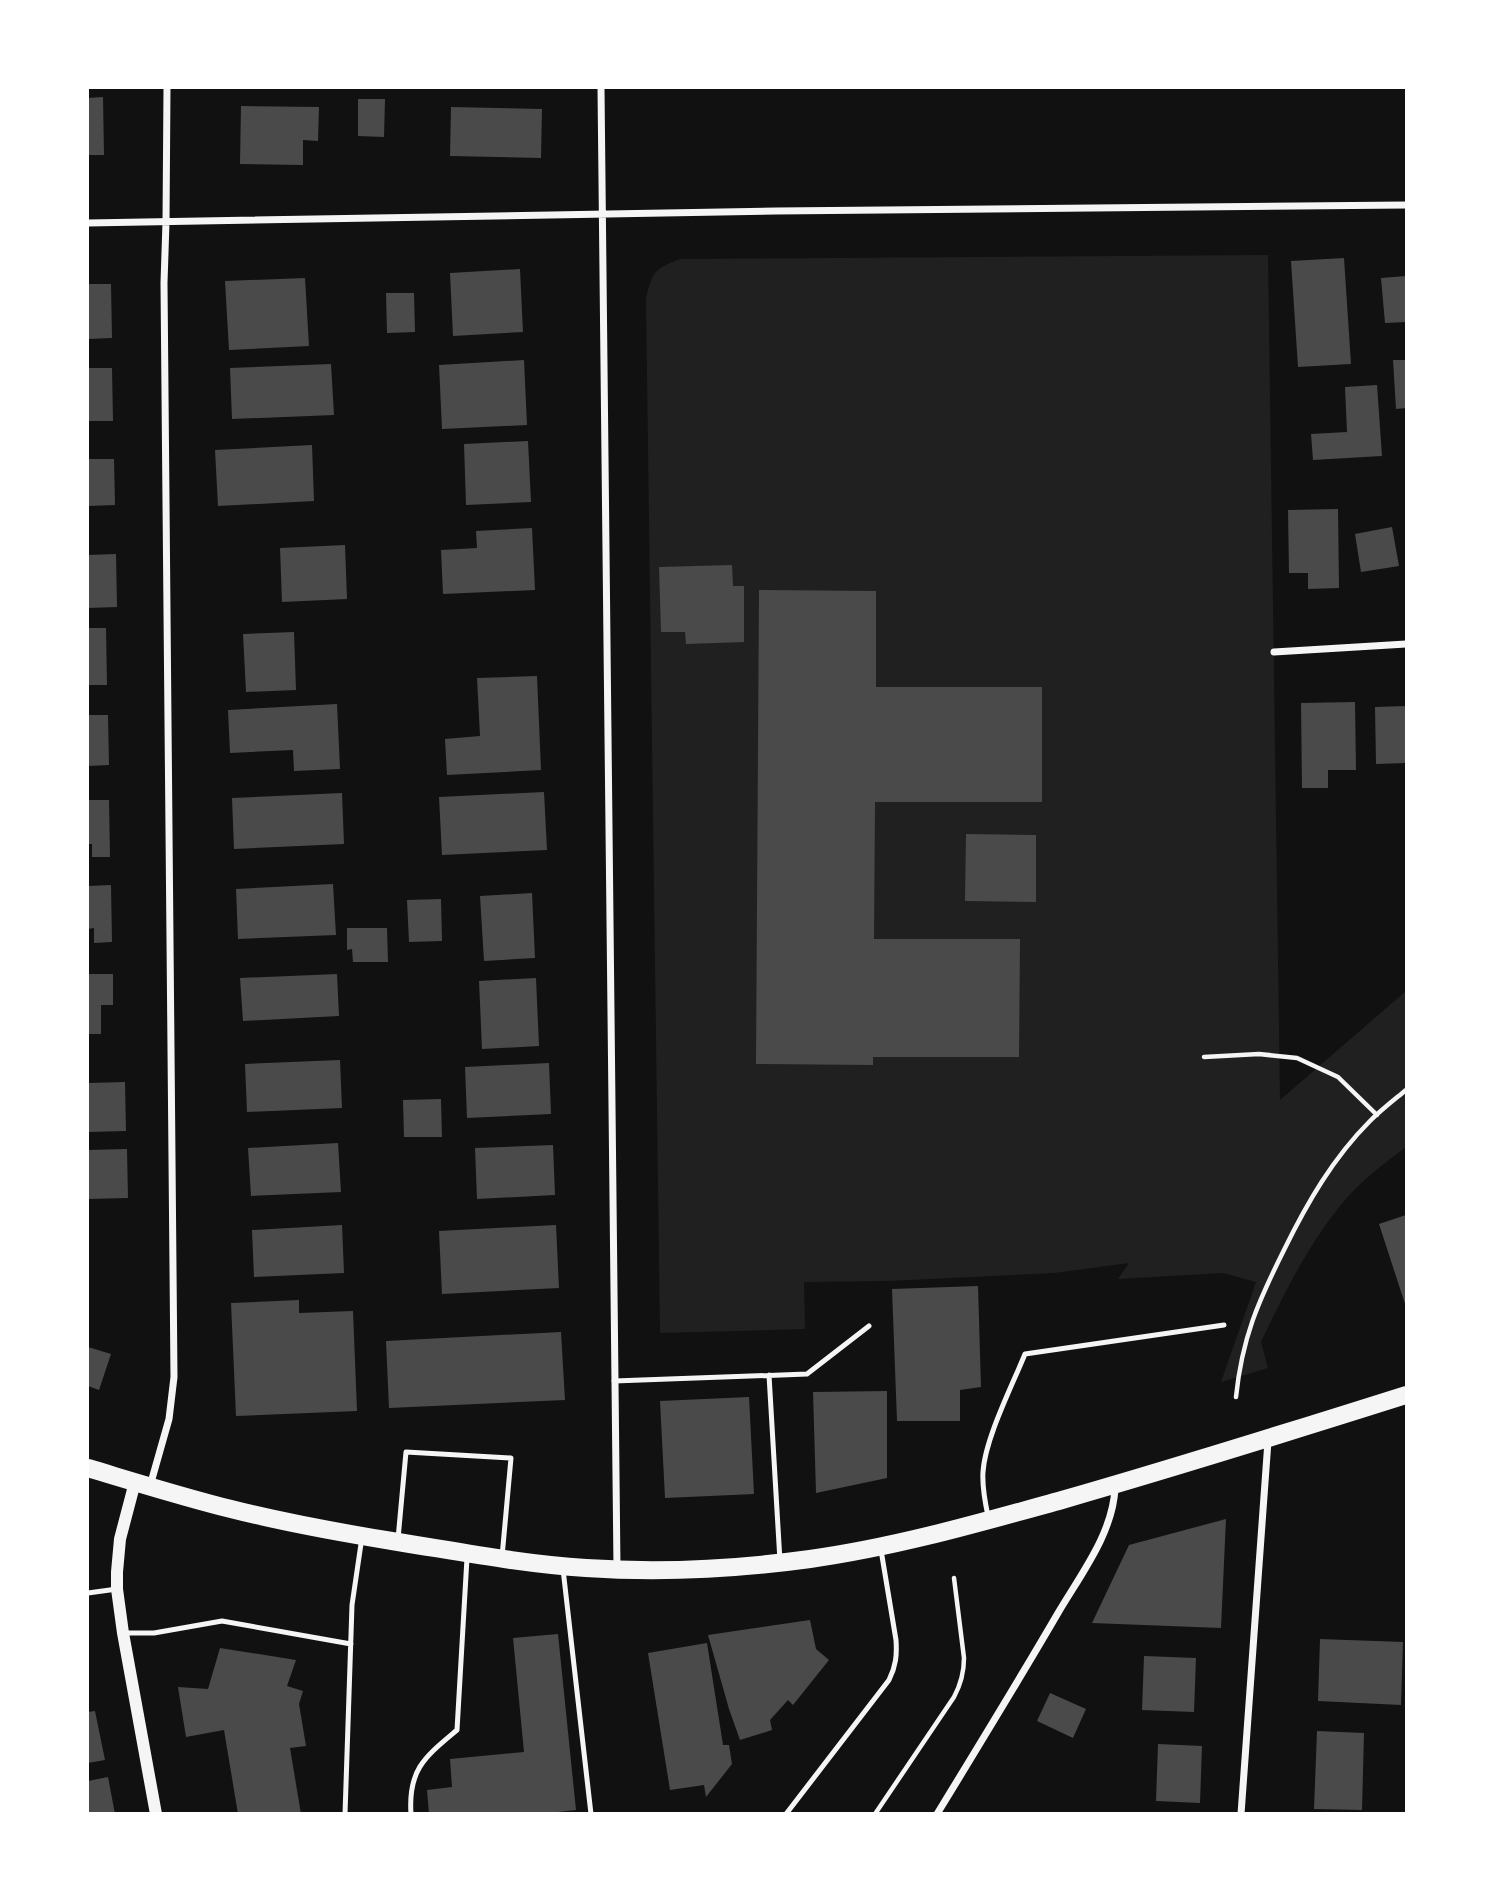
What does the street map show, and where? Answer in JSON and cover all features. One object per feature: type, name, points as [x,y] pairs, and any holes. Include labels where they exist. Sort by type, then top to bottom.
[{"type":"main road","points":[[88,1468],[230,1509],[362,1537],[562,1566],[690,1569],[835,1555],[989,1521],[1406,1395]]},
{"type":"street","points":[[156,1814],[123,1633],[117,1572],[120,1539],[169,1419],[174,1377],[164,311],[167,88]]},
{"type":"street","points":[[601,88],[617,1569]]},
{"type":"street","points":[[88,223],[1406,205]]},
{"type":"street","points":[[1274,652],[1406,644]]},
{"type":"street","points":[[1241,1814],[1268,1438]]},
{"type":"street","points":[[937,1814],[1025,1671],[1103,1536],[1112,1510],[1115,1485]]},
{"type":"lane","points":[[989,1521],[983,1487],[986,1455],[1025,1354],[1224,1325]]},
{"type":"lane","points":[[614,1381],[807,1374],[869,1326]]},
{"type":"lane","points":[[769,1375],[780,1562]]},
{"type":"lane","points":[[398,1542],[407,1452],[511,1458],[502,1559]]},
{"type":"lane","points":[[345,1814],[352,1605],[362,1537]]},
{"type":"lane","points":[[786,1814],[889,1680],[895,1667],[896,1640],[880,1547]]},
{"type":"lane","points":[[411,1814],[410,1797],[414,1777],[421,1764],[457,1730],[467,1554]]},
{"type":"lane","points":[[562,1566],[591,1814]]},
{"type":"lane","points":[[88,1593],[117,1589]]},
{"type":"lane","points":[[123,1633],[154,1633],[222,1622],[351,1644]]},
{"type":"path","points":[[1204,1057],[1259,1054],[1297,1058],[1338,1077],[1377,1115]]},
{"type":"path","points":[[1236,1397],[1241,1358],[1250,1325],[1302,1214],[1329,1168],[1370,1120],[1406,1090]]},
{"type":"path","points":[[875,1814],[954,1697],[961,1682],[964,1658],[954,1578]]},
{"type":"shaded area","points":[[1268,255],[1280,1100],[1406,991],[1406,1147],[1374,1171],[1353,1192],[1309,1250],[1261,1342],[1268,1368],[1221,1382],[1256,1282],[1223,1273],[1118,1279],[1129,1263],[1054,1273],[804,1282],[805,1329],[660,1333],[646,299],[653,277],[659,269],[680,259]]},
{"type":"building","points":[[103,97],[104,155],[88,155],[88,98]]},
{"type":"building","points":[[358,99],[385,99],[384,137],[358,136]]},
{"type":"building","points":[[241,106],[319,107],[318,141],[303,140],[303,165],[240,164]]},
{"type":"building","points":[[451,107],[542,109],[541,158],[450,156]]},
{"type":"building","points":[[1344,258],[1351,364],[1298,367],[1291,261]]},
{"type":"building","points":[[520,269],[523,332],[453,336],[450,273]]},
{"type":"building","points":[[1406,276],[1406,322],[1385,323],[1381,278]]},
{"type":"building","points":[[305,278],[309,346],[229,350],[225,281]]},
{"type":"building","points":[[88,284],[111,284],[112,338],[88,339]]},
{"type":"building","points":[[386,293],[414,293],[415,332],[387,333]]},
{"type":"building","points":[[524,360],[527,425],[442,429],[439,365]]},
{"type":"building","points":[[1393,360],[1406,360],[1406,408],[1396,409]]},
{"type":"building","points":[[331,364],[334,415],[232,419],[230,368]]},
{"type":"building","points":[[88,368],[112,368],[113,421],[88,421]]},
{"type":"building","points":[[1377,385],[1382,456],[1313,460],[1311,434],[1347,432],[1345,387]]},
{"type":"building","points":[[528,441],[531,502],[466,505],[464,444]]},
{"type":"building","points":[[312,445],[314,501],[218,506],[215,450]]},
{"type":"building","points":[[88,459],[114,459],[115,505],[88,506]]},
{"type":"building","points":[[1338,509],[1339,588],[1308,589],[1308,573],[1289,573],[1288,510]]},
{"type":"building","points":[[1392,527],[1399,566],[1361,572],[1355,534]]},
{"type":"building","points":[[532,528],[535,590],[443,594],[441,550],[477,548],[476,531]]},
{"type":"building","points":[[345,545],[347,599],[282,602],[280,548]]},
{"type":"building","points":[[116,554],[117,607],[88,608],[88,555]]},
{"type":"building","points":[[732,565],[733,586],[744,586],[744,642],[686,644],[685,632],[661,632],[659,567]]},
{"type":"building","points":[[759,590],[876,591],[876,687],[1042,687],[1042,802],[875,802],[874,939],[1020,939],[1019,1057],[873,1057],[873,1065],[756,1064]]},
{"type":"building","points":[[88,628],[106,628],[107,685],[89,685]]},
{"type":"building","points":[[294,632],[296,690],[246,692],[243,634]]},
{"type":"building","points":[[537,676],[541,770],[447,775],[445,739],[480,736],[477,678]]},
{"type":"building","points":[[1355,702],[1356,770],[1328,770],[1328,788],[1302,788],[1301,703]]},
{"type":"building","points":[[337,704],[340,769],[294,771],[293,750],[230,753],[228,710]]},
{"type":"building","points":[[1406,706],[1406,763],[1376,764],[1375,707]]},
{"type":"building","points":[[88,715],[108,715],[109,765],[88,766]]},
{"type":"building","points":[[544,792],[547,850],[442,855],[439,797]]},
{"type":"building","points":[[342,793],[344,844],[234,849],[232,798]]},
{"type":"building","points":[[88,800],[109,800],[110,857],[92,857],[92,844],[88,844]]},
{"type":"building","points":[[966,834],[1036,835],[1036,902],[965,901]]},
{"type":"building","points":[[333,884],[336,935],[238,939],[236,889]]},
{"type":"building","points":[[111,885],[112,942],[94,943],[94,928],[88,929],[88,886]]},
{"type":"building","points":[[532,893],[535,958],[484,961],[480,896]]},
{"type":"building","points":[[441,899],[442,941],[409,942],[407,900]]},
{"type":"building","points":[[347,928],[387,928],[388,962],[353,962],[352,949],[347,950]]},
{"type":"building","points":[[88,974],[113,974],[113,1005],[101,1005],[101,1034],[88,1034]]},
{"type":"building","points":[[337,974],[339,1016],[243,1021],[240,978]]},
{"type":"building","points":[[536,978],[539,1046],[482,1049],[479,981]]},
{"type":"building","points":[[340,1060],[342,1108],[247,1112],[245,1064]]},
{"type":"building","points":[[549,1063],[551,1114],[467,1118],[465,1067]]},
{"type":"building","points":[[125,1082],[126,1131],[88,1132],[88,1083]]},
{"type":"building","points":[[441,1099],[442,1137],[404,1137],[403,1100]]},
{"type":"building","points":[[338,1143],[341,1192],[251,1196],[248,1148]]},
{"type":"building","points":[[553,1145],[555,1195],[477,1199],[475,1148]]},
{"type":"building","points":[[127,1149],[128,1198],[88,1199],[88,1150]]},
{"type":"building","points":[[1406,1215],[1406,1307],[1379,1224]]},
{"type":"building","points":[[342,1225],[344,1273],[254,1277],[252,1230]]},
{"type":"building","points":[[556,1225],[559,1288],[442,1294],[439,1231]]},
{"type":"building","points":[[978,1286],[981,1387],[960,1390],[960,1421],[897,1421],[892,1289]]},
{"type":"building","points":[[299,1300],[299,1313],[353,1311],[357,1411],[236,1416],[231,1303]]},
{"type":"building","points":[[561,1332],[565,1400],[389,1408],[386,1341]]},
{"type":"building","points":[[88,1347],[111,1354],[99,1390],[88,1386]]},
{"type":"building","points":[[887,1391],[887,1478],[816,1493],[813,1392]]},
{"type":"building","points":[[749,1397],[754,1494],[665,1498],[660,1401]]},
{"type":"building","points":[[1226,1519],[1221,1628],[1092,1623],[1129,1545]]},
{"type":"building","points":[[810,1620],[816,1649],[829,1660],[793,1705],[788,1700],[770,1720],[772,1730],[740,1740],[708,1635]]},
{"type":"building","points":[[558,1634],[576,1810],[558,1814],[429,1814],[427,1790],[452,1787],[450,1759],[524,1752],[513,1638]]},
{"type":"building","points":[[1320,1639],[1403,1642],[1401,1705],[1318,1701]]},
{"type":"building","points":[[707,1643],[723,1745],[729,1745],[732,1764],[706,1797],[704,1785],[670,1790],[648,1653]]},
{"type":"building","points":[[220,1648],[296,1660],[287,1686],[303,1691],[299,1704],[306,1746],[290,1748],[301,1814],[238,1814],[224,1730],[186,1737],[178,1687],[208,1689]]},
{"type":"building","points":[[1144,1656],[1196,1658],[1194,1712],[1142,1710]]},
{"type":"building","points":[[1050,1693],[1086,1709],[1073,1738],[1037,1721]]},
{"type":"building","points":[[95,1711],[105,1760],[88,1763],[88,1712]]},
{"type":"building","points":[[1317,1731],[1364,1733],[1362,1810],[1314,1809]]},
{"type":"building","points":[[1158,1744],[1202,1746],[1200,1803],[1156,1801]]},
{"type":"building","points":[[108,1777],[115,1814],[88,1814],[88,1781]]}]
